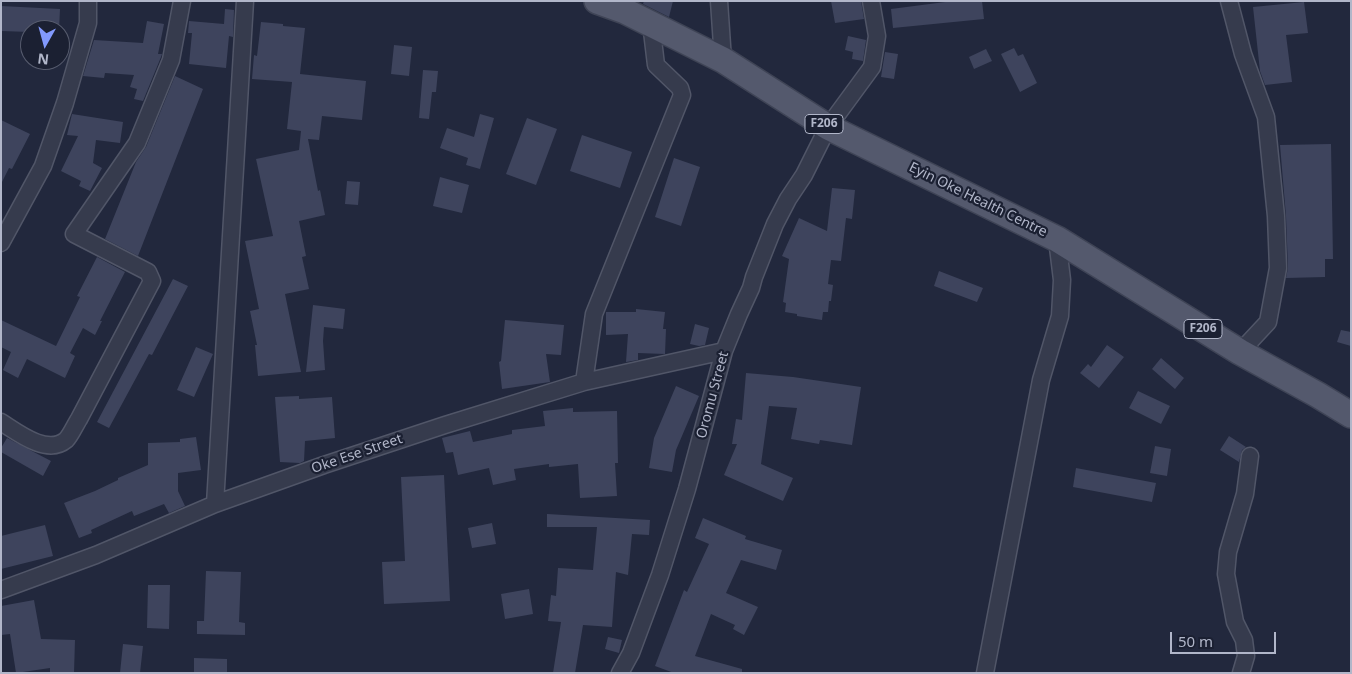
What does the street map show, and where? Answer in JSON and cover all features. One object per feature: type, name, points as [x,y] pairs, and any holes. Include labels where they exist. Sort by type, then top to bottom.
[{"type":"main road","name":"Eyin Oke Health Centre","points":[[597,1],[651,23],[723,60],[828,127],[1057,239],[1240,352],[1351,415]]},
{"type":"street","points":[[1,243],[42,166],[49,148],[65,103],[88,23],[88,1]]},
{"type":"street","points":[[1,422],[33,442],[44,445],[56,444],[66,440],[152,281],[148,272],[74,234],[137,143],[171,60],[182,1]]},
{"type":"street","points":[[215,504],[246,1]]},
{"type":"street","points":[[719,1],[723,60]]},
{"type":"street","name":"Oromu Street","points":[[620,673],[630,653],[660,575],[687,489],[724,350],[751,288],[775,224],[788,199],[804,176],[828,127],[872,67],[876,36],[871,1]]},
{"type":"street","points":[[1230,1],[1243,54],[1266,117],[1276,216],[1278,268],[1268,322],[1240,352]]},
{"type":"street","points":[[584,382],[594,314],[682,95],[680,88],[656,65],[651,23]]},
{"type":"street","points":[[985,673],[1040,380],[1060,316],[1062,280],[1057,239]]},
{"type":"street","name":"Oke Ese Street","points":[[1,590],[96,555],[215,504],[324,465],[584,382],[724,350]]},
{"type":"street","points":[[1241,673],[1246,656],[1244,640],[1235,622],[1226,574],[1228,552],[1245,494],[1250,456]]},
{"type":"building","points":[[644,1],[673,1],[669,17],[643,4]]},
{"type":"building","points":[[831,1],[861,1],[864,19],[835,23]]},
{"type":"building","points":[[953,1],[982,1],[984,19],[893,28],[891,9]]},
{"type":"building","points":[[1304,2],[1308,33],[1286,35],[1292,82],[1265,85],[1260,71],[1253,7]]},
{"type":"building","points":[[1,6],[60,9],[59,20],[20,20],[20,32],[1,31]]},
{"type":"building","points":[[225,9],[234,10],[233,37],[229,36],[226,68],[189,64],[192,33],[188,33],[189,21],[224,24]]},
{"type":"building","points":[[147,21],[164,24],[158,54],[162,54],[143,101],[134,99],[137,89],[130,87],[134,75],[105,73],[104,78],[83,76],[94,40],[143,43]]},
{"type":"building","points":[[261,22],[305,28],[300,74],[366,81],[362,120],[322,116],[319,140],[308,139],[318,191],[320,190],[325,215],[299,221],[306,256],[302,257],[309,289],[285,294],[301,372],[258,376],[255,345],[257,345],[250,311],[259,309],[245,241],[273,236],[256,159],[299,150],[301,131],[287,129],[292,82],[252,79],[254,55],[257,56]]},
{"type":"building","points":[[848,36],[866,40],[863,61],[852,59],[853,52],[845,50]]},
{"type":"building","points":[[394,45],[412,47],[409,76],[391,74]]},
{"type":"building","points":[[1014,48],[1018,56],[1023,54],[1037,83],[1020,92],[1001,54]]},
{"type":"building","points":[[986,49],[992,61],[974,69],[969,57]]},
{"type":"building","points":[[885,52],[898,54],[894,79],[881,77]]},
{"type":"building","points":[[423,70],[438,71],[436,92],[432,92],[429,119],[419,118]]},
{"type":"building","points":[[175,76],[203,89],[138,256],[105,239],[136,162],[146,147]]},
{"type":"building","points":[[72,114],[123,122],[120,143],[96,140],[93,163],[102,168],[90,191],[79,186],[81,181],[61,171],[78,136],[67,135]]},
{"type":"building","points":[[480,114],[494,118],[480,169],[466,165],[468,158],[440,148],[447,128],[474,137]]},
{"type":"building","points":[[527,118],[557,129],[536,185],[506,174]]},
{"type":"building","points":[[1,120],[30,134],[12,169],[9,168],[1,184]]},
{"type":"building","points":[[582,135],[632,152],[620,188],[570,171]]},
{"type":"building","points":[[1331,144],[1333,259],[1325,259],[1325,277],[1286,278],[1288,268],[1286,216],[1280,145]]},
{"type":"building","points":[[674,158],[700,167],[681,226],[655,217]]},
{"type":"building","points":[[440,177],[469,185],[462,213],[433,206]]},
{"type":"building","points":[[347,181],[360,182],[358,205],[345,204]]},
{"type":"building","points":[[832,188],[855,190],[852,219],[846,218],[841,261],[831,260],[828,284],[833,285],[828,312],[823,312],[822,320],[797,316],[797,314],[785,312],[786,303],[783,302],[789,259],[782,256],[799,218],[827,231]]},
{"type":"building","points":[[97,257],[125,272],[100,321],[102,321],[95,335],[83,328],[70,353],[75,356],[65,378],[27,359],[18,378],[3,370],[11,352],[1,347],[1,320],[56,346],[80,297],[77,296]]},
{"type":"building","points":[[939,271],[983,288],[977,302],[934,286]]},
{"type":"building","points":[[173,279],[188,286],[152,355],[149,354],[109,428],[97,422]]},
{"type":"building","points":[[313,305],[345,309],[343,329],[324,327],[325,370],[306,372]]},
{"type":"building","points":[[636,309],[665,312],[663,329],[666,329],[665,354],[638,353],[638,360],[626,362],[628,334],[606,335],[606,312],[636,312]]},
{"type":"building","points":[[505,320],[564,325],[561,355],[546,354],[550,382],[502,389],[499,362],[501,361]]},
{"type":"building","points":[[695,324],[709,328],[705,345],[690,344]]},
{"type":"building","points":[[1341,330],[1351,332],[1351,346],[1337,342]]},
{"type":"building","points":[[1107,345],[1124,357],[1099,388],[1080,373],[1088,364],[1091,367]]},
{"type":"building","points":[[196,347],[213,354],[194,397],[177,390]]},
{"type":"building","points":[[1161,358],[1184,378],[1175,389],[1152,369]]},
{"type":"building","points":[[746,373],[793,377],[861,387],[852,445],[820,440],[819,444],[791,439],[797,408],[769,406],[761,464],[793,478],[783,501],[724,475],[737,444],[732,444],[736,419],[742,420]]},
{"type":"building","points":[[676,386],[699,396],[676,450],[672,472],[649,468],[654,438]]},
{"type":"building","points":[[1138,391],[1170,406],[1161,424],[1129,408]]},
{"type":"building","points":[[299,396],[299,399],[332,397],[335,438],[305,441],[304,461],[300,463],[280,462],[275,397]]},
{"type":"building","points":[[573,408],[573,412],[617,411],[618,463],[615,463],[617,496],[580,498],[578,464],[549,467],[549,464],[514,469],[516,480],[493,485],[489,468],[458,475],[453,452],[446,453],[442,438],[470,431],[473,442],[512,434],[512,430],[545,426],[543,411]]},
{"type":"building","points":[[1229,436],[1246,447],[1242,450],[1239,462],[1220,450]]},
{"type":"building","points":[[196,437],[201,470],[178,473],[178,491],[185,506],[169,513],[164,504],[134,516],[132,511],[91,530],[92,533],[79,538],[64,503],[95,491],[118,480],[118,478],[148,465],[148,443],[180,442],[180,439]]},
{"type":"building","points":[[7,438],[51,461],[43,476],[1,452],[1,448]]},
{"type":"building","points":[[1155,446],[1171,449],[1167,476],[1150,473]]},
{"type":"building","points":[[1076,468],[1156,483],[1152,502],[1073,487]]},
{"type":"building","points":[[444,475],[450,601],[384,604],[382,562],[405,561],[401,477]]},
{"type":"building","points":[[547,514],[650,520],[649,535],[632,534],[628,575],[616,572],[612,627],[583,625],[575,673],[553,673],[561,622],[548,621],[551,595],[556,596],[558,568],[593,570],[597,527],[547,527]]},
{"type":"building","points":[[703,518],[746,536],[745,539],[782,550],[776,570],[741,560],[726,593],[758,607],[744,635],[733,629],[735,625],[711,614],[695,656],[742,669],[742,673],[674,673],[655,666],[684,590],[687,592],[709,544],[695,538]]},
{"type":"building","points":[[492,523],[496,544],[472,548],[468,528]]},
{"type":"building","points":[[45,525],[53,556],[1,569],[1,536]]},
{"type":"building","points":[[206,571],[241,572],[239,622],[245,623],[245,635],[197,634],[197,621],[204,621]]},
{"type":"building","points":[[148,585],[170,585],[169,629],[147,628]]},
{"type":"building","points":[[529,589],[533,614],[505,619],[501,594]]},
{"type":"building","points":[[34,600],[41,639],[75,640],[74,673],[50,673],[50,668],[16,673],[10,634],[1,635],[1,606]]},
{"type":"building","points":[[608,637],[622,640],[619,653],[605,649]]},
{"type":"building","points":[[123,644],[143,646],[140,673],[120,673]]},
{"type":"building","points":[[194,658],[227,659],[227,673],[194,673]]}]
